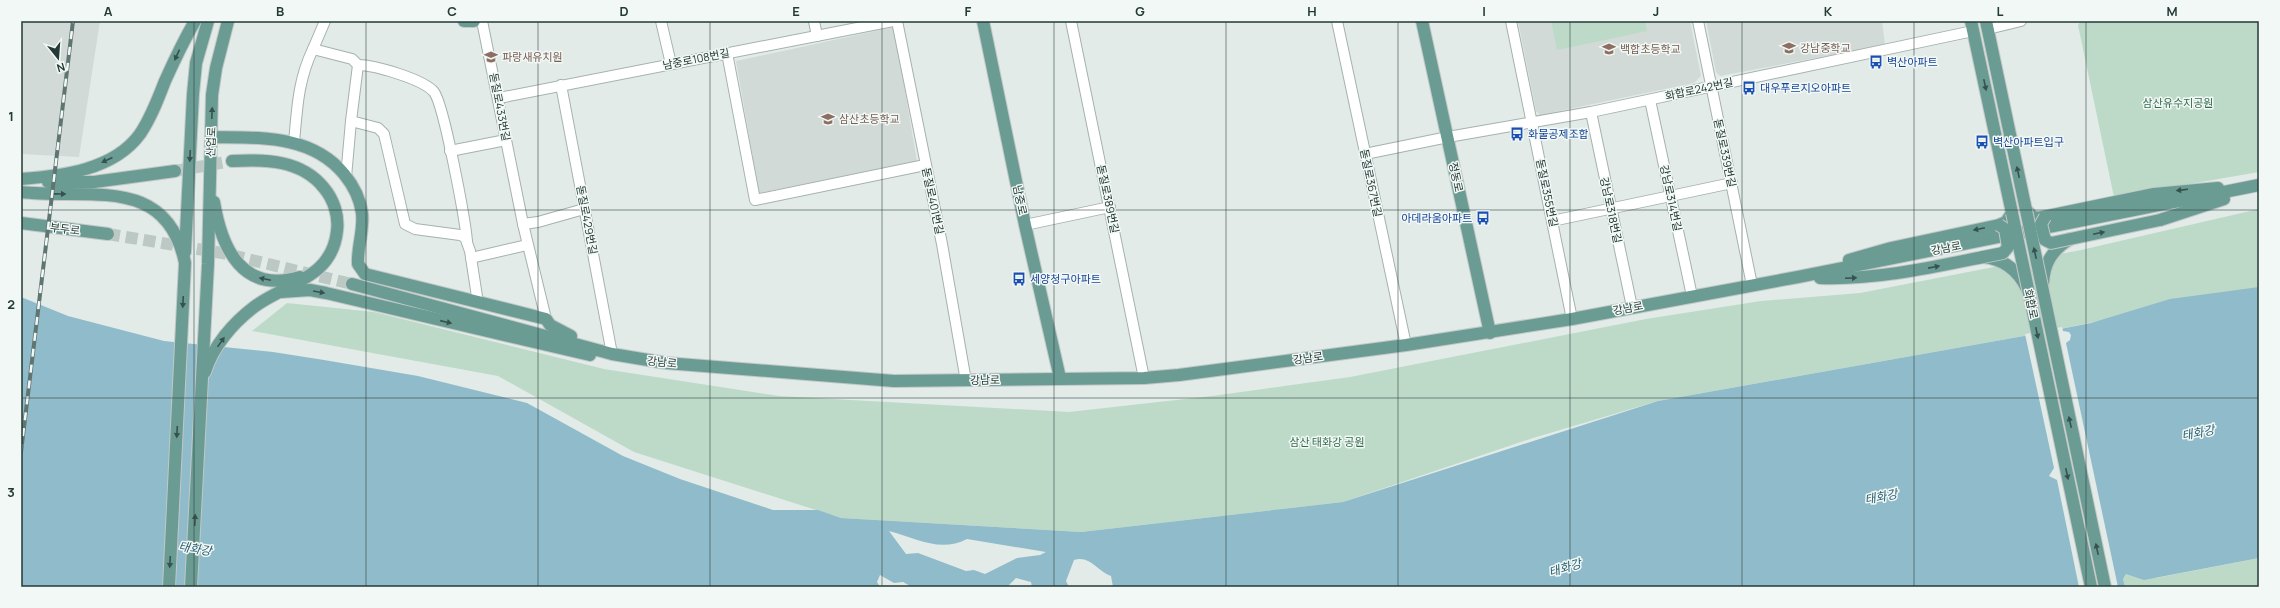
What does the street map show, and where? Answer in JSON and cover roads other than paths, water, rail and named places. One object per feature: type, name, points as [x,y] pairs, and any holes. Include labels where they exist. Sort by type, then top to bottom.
[{"type":"main road","points":[[21,180],[73,172],[102,163],[123,152],[147,123],[177,55],[195,21]]},
{"type":"main road","name":"산업로","points":[[169,587],[193,94],[196,63],[208,21]]},
{"type":"main road","name":"산업로","points":[[201,390],[208,264],[211,137],[216,68],[228,21]]},
{"type":"main road","points":[[464,21],[474,21]]},
{"type":"main road","name":"남중로","points":[[983,21],[1025,225],[1060,378]]},
{"type":"main road","name":"정동로","points":[[1422,21],[1490,333]]},
{"type":"main road","name":"화합로","points":[[1987,25],[2105,587]]},
{"type":"main road","name":"화합로","points":[[1972,26],[2091,587]]},
{"type":"main road","points":[[211,137],[266,139],[294,142],[319,152],[334,163],[346,177],[355,192],[361,211],[363,226],[358,267],[362,272],[383,280],[546,319],[556,329],[592,348]]},
{"type":"main road","points":[[191,587],[201,390],[206,370],[221,341],[254,307],[316,271],[326,262],[333,250],[338,226],[332,200],[324,188],[312,175],[297,167],[278,162],[257,159],[232,161]]},
{"type":"main road","points":[[21,180],[94,182],[174,171]]},
{"type":"main road","points":[[210,173],[219,226],[229,252],[237,263],[256,277],[274,281],[292,280],[316,271]]},
{"type":"main road","points":[[2045,217],[2041,224],[2047,242],[2071,239],[2160,220],[2221,200],[2254,186]]},
{"type":"main road","points":[[2026,210],[2033,217],[2045,217],[2154,194],[2185,190],[2254,186]]},
{"type":"main road","name":"강남로","points":[[352,284],[612,354],[666,363],[894,381],[1144,378],[1180,375],[1406,345],[1572,319],[1798,277],[2254,186]]},
{"type":"main road","points":[[21,192],[116,195],[140,201],[157,211],[170,225],[180,242],[185,263]]},
{"type":"main road","points":[[1798,277],[1891,248],[1999,225],[2006,222],[2012,213]]},
{"type":"main road","name":"부두로","points":[[21,223],[108,234]]},
{"type":"main road","points":[[1798,277],[1833,279],[1896,274],[2003,253],[2008,247],[2005,229],[1999,225]]},
{"type":"main road","points":[[2042,289],[2044,269],[2048,260],[2059,246],[2071,239]]},
{"type":"main road","points":[[1983,257],[1992,258],[2007,264],[2020,276],[2029,292]]},
{"type":"main road","points":[[281,292],[310,290],[589,355],[637,362],[666,363]]},
{"type":"street","points":[[294,142],[297,97],[302,74],[325,21]]},
{"type":"street","name":"돋질로433번길","points":[[482,21],[499,98],[516,194],[527,245],[546,319]]},
{"type":"street","points":[[661,21],[671,64]]},
{"type":"street","points":[[814,21],[817,36]]},
{"type":"street","name":"남중로108번길","points":[[499,98],[893,21]]},
{"type":"street","name":"돋질로401번길","points":[[897,21],[942,244],[966,380]]},
{"type":"street","name":"돋질로389번길","points":[[1072,21],[1144,378]]},
{"type":"street","name":"돋질로367번길","points":[[1337,21],[1406,345]]},
{"type":"street","name":"돋질로355번길","points":[[1511,21],[1572,319]]},
{"type":"street","name":"돋질로339번길","points":[[1698,21],[1752,285]]},
{"type":"street","points":[[1987,25],[2020,21]]},
{"type":"street","name":"화합로242번길","points":[[1365,154],[1448,137],[1650,100],[1972,26]]},
{"type":"street","points":[[313,49],[352,59],[358,64],[370,65],[410,79],[432,90],[440,105],[465,218],[467,241],[478,303]]},
{"type":"street","points":[[727,53],[754,200],[925,165]]},
{"type":"street","points":[[346,177],[358,64]]},
{"type":"street","name":"돋질로429번길","points":[[561,85],[612,354]]},
{"type":"street","name":"강남로314번길","points":[[1650,100],[1692,296]]},
{"type":"street","name":"강남로318번길","points":[[1591,112],[1632,307]]},
{"type":"street","points":[[351,121],[382,130],[390,154],[405,224],[415,229],[460,235],[467,241]]},
{"type":"street","points":[[450,151],[506,140]]},
{"type":"street","points":[[1552,221],[1732,183]]},
{"type":"street","points":[[1025,225],[1110,208]]},
{"type":"street","points":[[523,224],[538,222],[584,209]]},
{"type":"street","points":[[471,258],[527,245]]},
{"type":"water","name":"태화강","points":[[2259,287],[2259,558],[2144,580],[2126,574],[2123,579],[2125,587],[1113,587],[1111,576],[1089,562],[1080,559],[1074,560],[1066,581],[1069,587],[1032,587],[1031,582],[1016,578],[1007,587],[912,587],[903,582],[894,583],[880,575],[877,582],[880,587],[21,587],[21,297],[68,316],[164,341],[273,352],[418,376],[527,403],[623,456],[680,479],[773,510],[818,510],[841,518],[1081,532],[1343,502],[1658,401],[2091,323],[2170,299]],"holes":[[[889,531],[928,543],[947,545],[967,539],[1046,552],[1040,555],[1017,558],[985,574],[974,570],[966,571],[918,553],[906,554]]]},
{"type":"tunnel","points":[[175,171],[232,161]]},
{"type":"tunnel","points":[[108,234],[222,253],[352,284]]},
{"type":"railway","points":[[21,452],[73,21]]},
{"type":"place","name":"강남중학교","points":[[1789,48]]},
{"type":"place","name":"백합초등학교","points":[[1609,49]]},
{"type":"place","name":"파랑새유치원","points":[[491,57]]},
{"type":"place","name":"벽산아파트","points":[[1876,62]]},
{"type":"place","name":"대우푸르지오아파트","points":[[1749,88]]},
{"type":"place","name":"삼산초등학교","points":[[828,119]]},
{"type":"place","name":"화물공제조합","points":[[1517,134]]},
{"type":"place","name":"벽산아파트입구","points":[[1982,142]]},
{"type":"place","name":"아데라움아파트","points":[[1483,218]]},
{"type":"place","name":"세양청구아파트","points":[[1019,279]]},
{"type":"park label","name":"삼산유수지공원","points":[[2178,103]]},
{"type":"park label","name":"삼산 태화강 공원","points":[[1327,442]]}]
